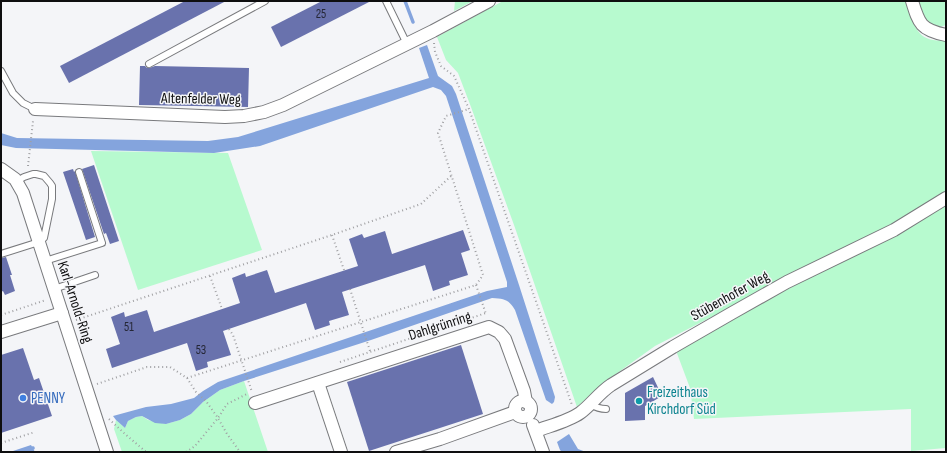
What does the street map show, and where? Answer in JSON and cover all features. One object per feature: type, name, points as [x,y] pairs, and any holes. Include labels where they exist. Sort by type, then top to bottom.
[{"type":"street","name":"Altenfelder Weg","points":[[35,109],[209,116],[244,116],[264,112],[283,105],[407,44],[489,1]]},
{"type":"street","points":[[912,1],[918,19],[925,27],[934,32],[946,35]]},
{"type":"street","name":"Karl-Arnold-Ring","points":[[1,169],[12,176],[23,194],[107,452]]},
{"type":"street","name":"Stübenhofer Weg","points":[[536,431],[576,415],[585,409],[603,390],[673,347],[787,282],[894,230],[946,198]]},
{"type":"street","points":[[1,332],[64,318]]},
{"type":"street","name":"Dahlgrünring","points":[[255,403],[489,327],[499,332],[505,339],[524,391],[526,402]]},
{"type":"street","points":[[318,383],[341,452]]},
{"type":"street","points":[[515,412],[517,404],[520,402],[526,402],[530,410],[530,413],[527,416]]},
{"type":"street","points":[[515,412],[519,416],[527,416]]},
{"type":"street","points":[[396,452],[515,412]]},
{"type":"street","points":[[527,416],[536,431],[543,452]]},
{"type":"lane","points":[[150,64],[265,1]]},
{"type":"lane","points":[[386,1],[407,44]]},
{"type":"lane","name":"Altenfelder Weg","points":[[1,71],[13,93],[23,103],[35,109]]},
{"type":"lane","points":[[45,261],[102,243],[79,172]]},
{"type":"lane","points":[[1,254],[39,242],[44,238],[52,200],[52,186],[47,179],[36,174],[24,177],[17,182]]},
{"type":"lane","points":[[55,292],[95,275]]},
{"type":"lane","points":[[590,404],[601,409],[606,409]]},
{"type":"path","points":[[433,31],[435,52],[441,66],[454,76],[468,109],[576,415]]},
{"type":"path","points":[[187,378],[476,284],[483,275],[438,133],[446,116],[468,109]]},
{"type":"path","points":[[29,157],[32,134]]},
{"type":"path","points":[[64,318],[210,276],[420,204],[451,176]]},
{"type":"path","points":[[332,235],[344,270]]},
{"type":"path","points":[[210,276],[222,309]]},
{"type":"path","points":[[350,289],[370,352],[486,313],[476,284]]},
{"type":"path","points":[[1,315],[55,292]]},
{"type":"path","points":[[186,452],[195,446],[218,418],[227,404],[252,391],[233,335],[229,329]]},
{"type":"path","points":[[86,388],[147,367],[170,367],[187,378],[196,392],[206,401],[218,418],[226,434],[240,452]]},
{"type":"path","points":[[94,410],[99,409],[146,452]]},
{"type":"path","points":[[1,443],[35,432]]},
{"type":"green space","points":[[455,1],[473,1],[454,11]]},
{"type":"green space","points":[[503,1],[906,1],[912,20],[922,35],[933,40],[946,40],[946,191],[891,225],[655,346],[602,384],[577,407],[514,225],[471,107],[458,73],[446,60],[437,37]]},
{"type":"green space","points":[[918,1],[946,1],[946,25],[940,27],[931,24],[923,17]]},
{"type":"green space","points":[[91,151],[228,153],[262,250],[138,290]]},
{"type":"green space","points":[[946,202],[946,448],[911,451],[911,409],[694,419],[690,388],[675,348],[895,233]]},
{"type":"green space","points":[[244,381],[268,452],[122,452],[114,429],[116,420],[125,428],[128,421],[142,416],[148,420],[166,424],[180,420],[191,414],[203,402],[220,390]]},
{"type":"water","points":[[427,45],[438,76],[452,86],[456,94],[555,397],[554,402],[552,404],[546,400],[515,310],[506,300],[492,298],[220,390],[203,402],[191,414],[180,420],[166,424],[155,423],[142,416],[128,421],[125,428],[113,416],[146,407],[171,404],[194,398],[218,382],[487,291],[507,287],[507,282],[446,96],[441,90],[433,87],[260,146],[214,153],[16,148],[1,145],[1,133],[17,138],[208,141],[238,137],[429,78],[419,48]]},
{"type":"water","points":[[569,434],[578,449],[586,452],[562,452],[560,450],[557,442]]},
{"type":"water","points":[[31,445],[35,452],[10,452]]},
{"type":"building","points":[[185,1],[226,1],[69,83],[60,66]]},
{"type":"building","points":[[322,1],[371,1],[281,47],[271,27]]},
{"type":"building","points":[[140,66],[145,66],[147,68],[155,66],[249,68],[248,107],[139,105]]},
{"type":"building","points":[[94,165],[119,241],[110,244],[106,233],[104,234],[82,169]]},
{"type":"building","points":[[73,169],[74,172],[75,171],[95,237],[86,240],[63,172]]},
{"type":"building","points":[[463,230],[470,250],[461,253],[468,275],[449,281],[450,285],[433,291],[425,265],[342,292],[349,315],[329,321],[330,325],[315,330],[306,303],[223,331],[231,355],[207,362],[208,367],[196,371],[187,343],[112,368],[106,349],[120,344],[111,317],[124,312],[125,317],[147,310],[154,332],[240,303],[232,278],[245,273],[246,277],[267,270],[275,293],[358,266],[349,239],[362,234],[364,238],[385,231],[392,254]]},
{"type":"building","points":[[6,257],[15,291],[5,295],[3,291],[1,292],[1,258]]},
{"type":"building","points":[[461,345],[483,414],[369,451],[347,382]]},
{"type":"building","name":"PENNY","points":[[23,348],[34,380],[39,378],[52,416],[1,433],[1,355]]},
{"type":"building","name":"Freizeithaus Kirchdorf Süd","points":[[653,377],[662,396],[645,406],[645,420],[625,421],[625,393]]},
{"type":"waterway","points":[[405,1],[413,22]]},
{"type":"waterway","points":[[20,452],[33,448]]},
{"type":"place","name":"PENNY","points":[[23,398]]},
{"type":"place","name":"Freizeithaus Kirchdorf Süd","points":[[639,401]]}]
